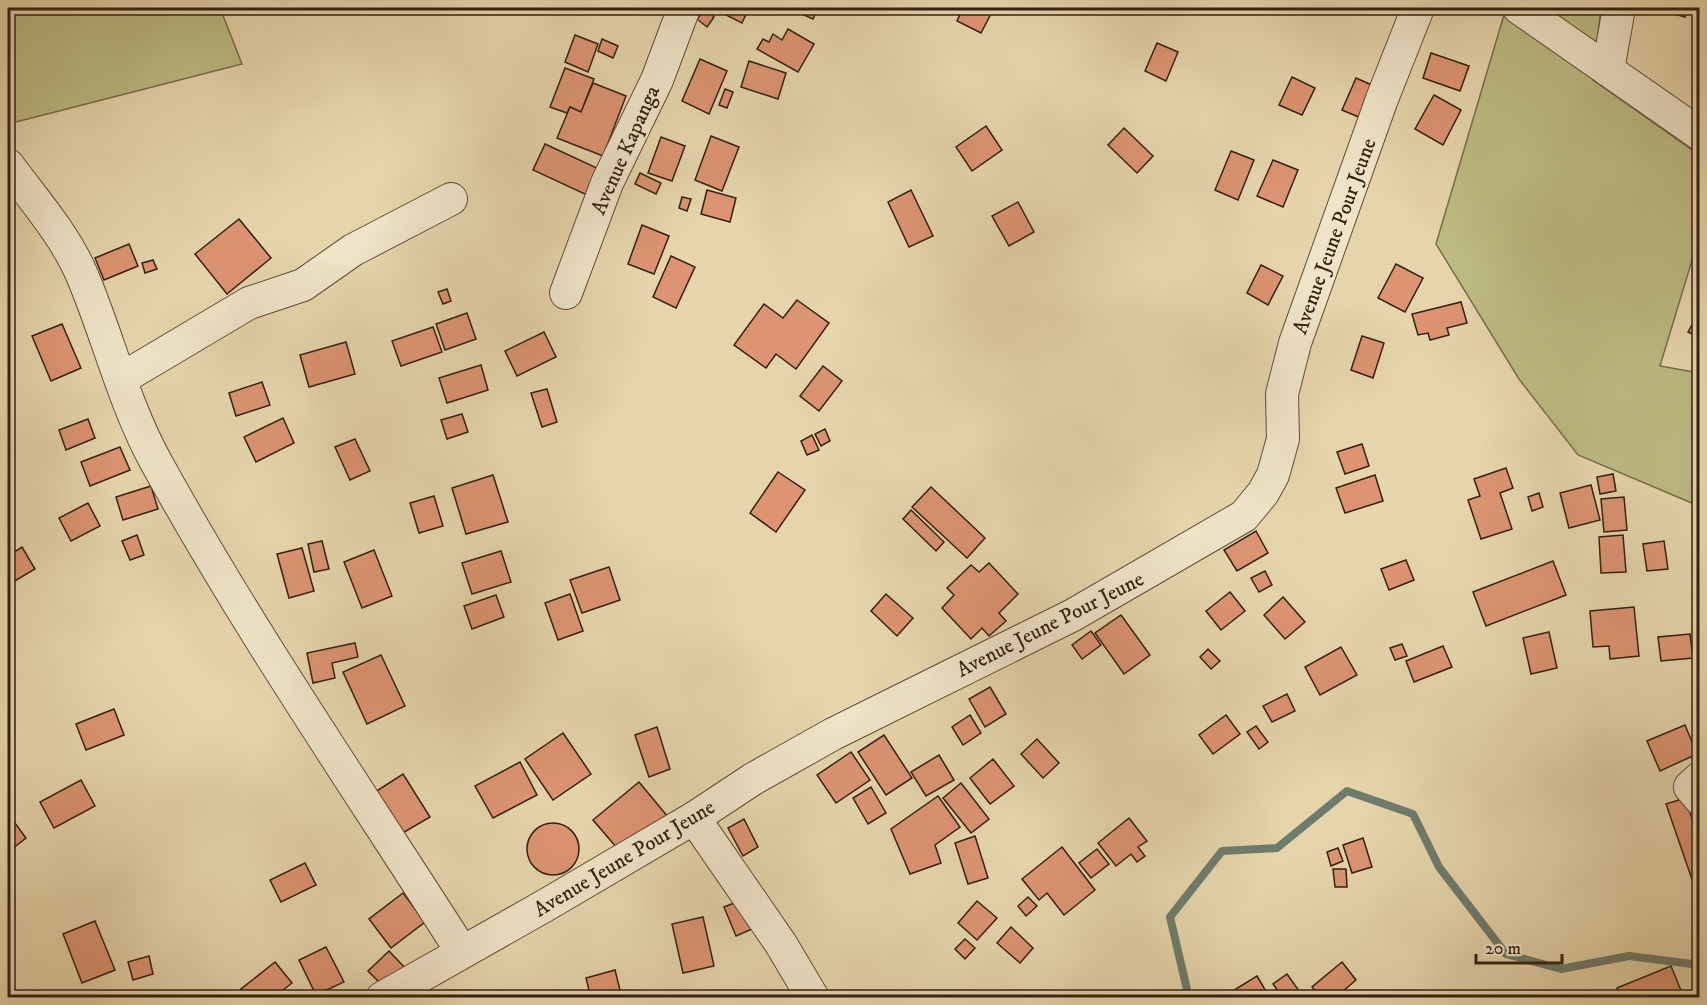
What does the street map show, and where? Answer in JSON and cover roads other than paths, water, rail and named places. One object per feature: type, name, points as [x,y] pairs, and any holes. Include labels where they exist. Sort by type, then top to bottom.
[{"type":"street","name":"Avenue Kapanga","points":[[566,293],[607,183],[657,80],[684,8]]},
{"type":"street","name":"Avenue Jeune Pour Jeune","points":[[382,998],[694,818],[753,779],[833,734],[1073,615],[1244,516],[1263,493],[1273,476],[1283,439],[1282,394],[1295,344],[1382,99],[1418,8]]},
{"type":"street","points":[[1519,8],[1700,134]]},
{"type":"street","points":[[1608,70],[1619,8]]},
{"type":"street","points":[[8,165],[56,232],[81,273],[121,379],[155,460],[255,628],[462,952]]},
{"type":"street","points":[[121,379],[249,303],[303,285],[353,250],[451,199]]},
{"type":"street","points":[[1700,778],[1690,787],[1700,799]]},
{"type":"street","points":[[694,818],[769,925],[813,998]]},
{"type":"waterway","points":[[1189,998],[1170,917],[1222,851],[1277,848],[1347,791],[1413,814],[1439,867],[1506,954],[1561,969],[1629,956],[1700,965]]}]
